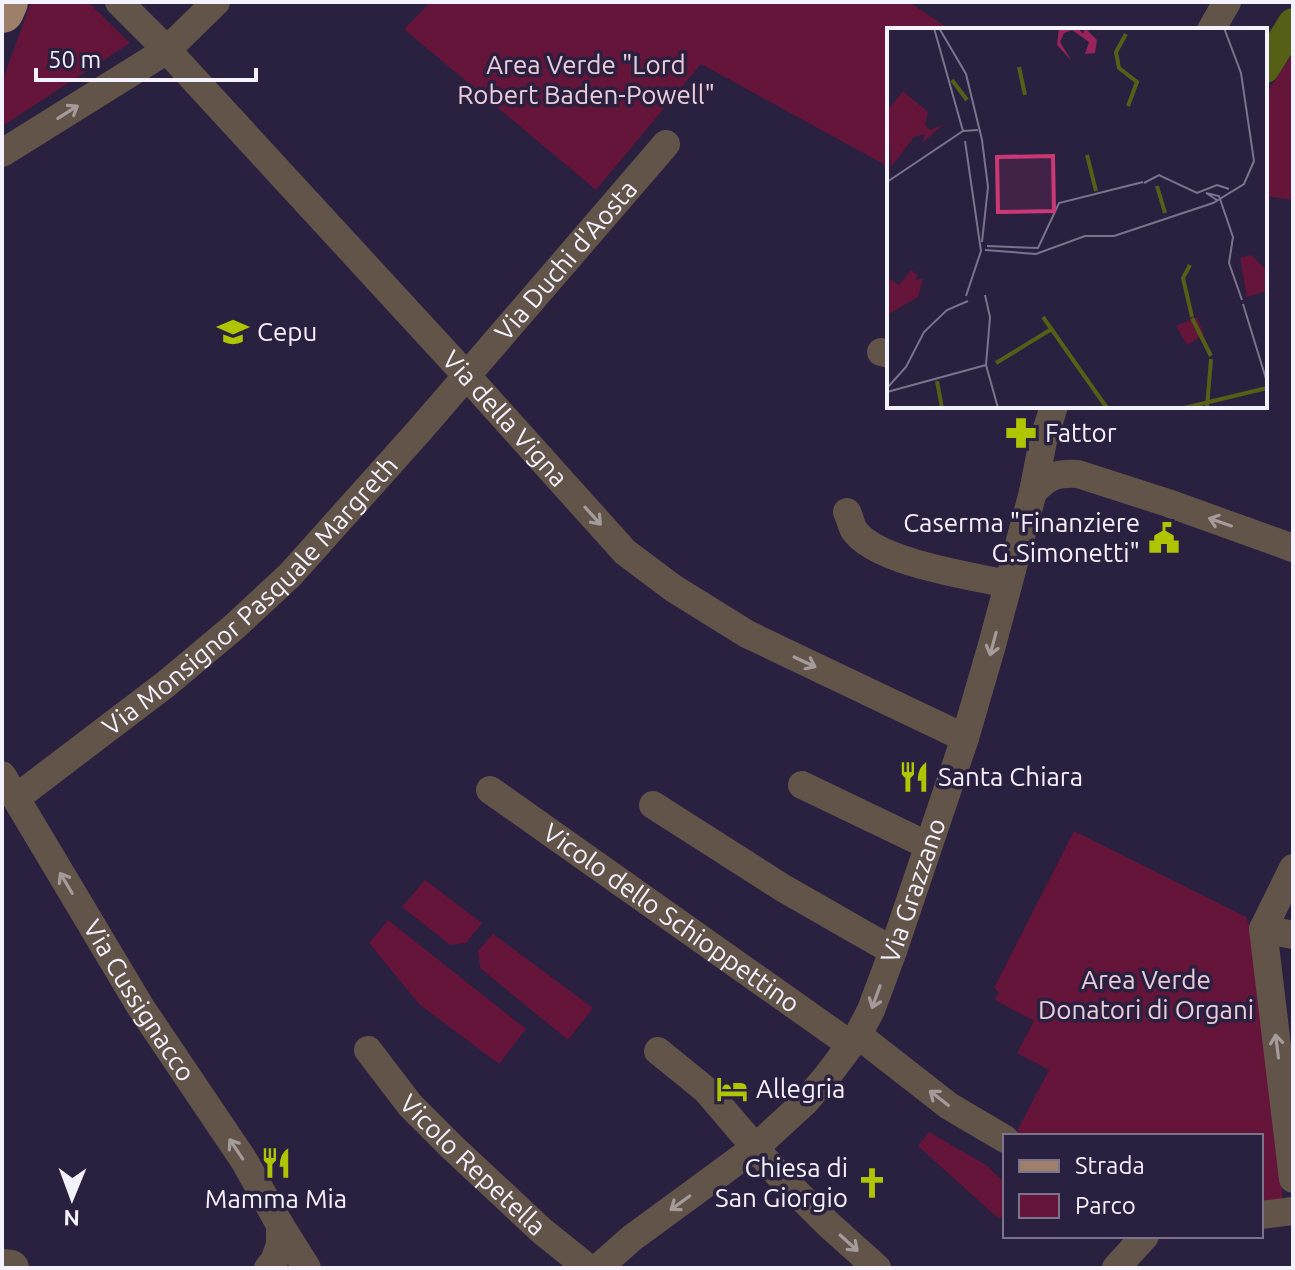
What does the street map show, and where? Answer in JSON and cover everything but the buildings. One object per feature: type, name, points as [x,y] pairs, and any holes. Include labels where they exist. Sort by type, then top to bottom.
[{"type":"main road","points":[[2,11],[6,2]]},
{"type":"street","name":"Via della Vigna","points":[[119,2],[167,50],[625,552],[673,588],[747,634],[965,738]]},
{"type":"street","points":[[2,153],[167,50],[216,2]]},
{"type":"street","points":[[1212,28],[1227,2]]},
{"type":"street","name":"Via Duchi d'Aosta","points":[[466,375],[666,144]]},
{"type":"street","name":"Via Monsignor Pasquale Margreth","points":[[9,786],[166,684],[234,627],[279,585],[466,375]]},
{"type":"street","name":"Via Grazzano","points":[[598,1268],[632,1238],[756,1147],[805,1102],[854,1040],[871,1010],[965,738],[1053,408]]},
{"type":"street","points":[[1033,492],[1044,481],[1055,476],[1078,474],[1293,548]]},
{"type":"street","points":[[847,512],[855,531],[874,547],[910,562],[1008,584]]},
{"type":"street","points":[[802,785],[927,845]]},
{"type":"street","name":"Via Cussignacco","points":[[9,786],[140,1006],[245,1162],[307,1268]]},
{"type":"street","name":"Vicolo dello Schioppettino","points":[[490,790],[949,1106],[1003,1138]]},
{"type":"street","points":[[653,805],[783,888],[893,951]]},
{"type":"street","points":[[1293,868],[1263,929],[1293,1179]]},
{"type":"street","points":[[1263,929],[1293,935]]},
{"type":"street","name":"Vicolo Repetella","points":[[368,1050],[410,1105],[452,1147],[542,1231],[588,1268]]},
{"type":"street","points":[[658,1051],[706,1090],[777,1173],[877,1268]]},
{"type":"street","points":[[1263,1215],[1293,1211]]},
{"type":"street","points":[[268,1268],[278,1253],[280,1225]]},
{"type":"street","points":[[1116,1268],[1135,1239]]},
{"type":"street","points":[[2,1267],[11,1268]]},
{"type":"green space","points":[[31,2],[88,2],[130,43],[4,125],[2,82]]},
{"type":"green space","name":"Area Verde \"Lord Robert Baden-Powell\"","points":[[431,2],[909,2],[948,28],[887,28],[887,166],[701,64],[596,190],[404,29]]},
{"type":"green space","points":[[1293,53],[1293,200],[1267,196],[1267,92]]},
{"type":"green space","name":"Area Verde Donatori di Organi","points":[[1074,831],[1246,917],[1255,941],[1283,1201],[1263,1203],[1263,1134],[1016,1134],[1049,1070],[1017,1053],[1034,1021],[995,1000],[999,992],[994,988]]},
{"type":"green space","points":[[425,880],[482,923],[466,943],[450,945],[402,907]]},
{"type":"green space","points":[[388,920],[526,1029],[499,1064],[420,1005],[369,943]]},
{"type":"green space","points":[[493,934],[593,1008],[568,1040],[480,968],[478,951]]},
{"type":"green space","points":[[929,1132],[986,1165],[1003,1181],[1003,1215],[999,1219],[918,1146]]},
{"type":"waterway","points":[[1267,65],[1293,23]]},
{"type":"place","name":"Cepu","points":[[233,332]]},
{"type":"place","name":"Fattor","points":[[1021,433]]},
{"type":"place","name":"Caserma \"Finanziere G.Simonetti\"","points":[[1164,538]]},
{"type":"place","name":"Santa Chiara","points":[[914,777]]},
{"type":"place","name":"Allegria","points":[[732,1089]]},
{"type":"place","name":"Mamma Mia","points":[[276,1163]]},
{"type":"place","name":"Chiesa di San Giorgio","points":[[872,1183]]}]
